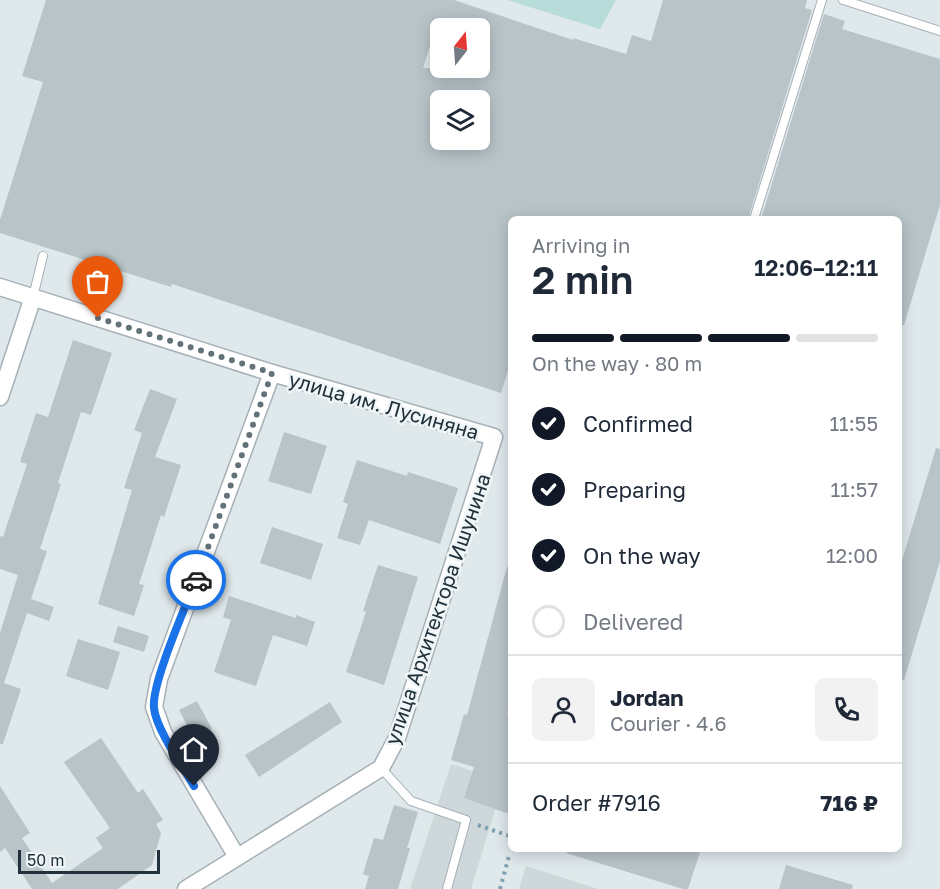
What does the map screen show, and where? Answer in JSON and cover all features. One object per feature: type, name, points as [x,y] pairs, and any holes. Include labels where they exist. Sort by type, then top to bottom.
[{"type":"street","name":"улица им. Лусиняна","points":[[0,287],[272,373],[494,437]]},
{"type":"street","points":[[0,397],[33,297]]},
{"type":"street","points":[[237,857],[163,732],[154,707],[159,679],[272,373]]},
{"type":"street","name":"улица Архитектора Ишунина","points":[[186,889],[381,768],[398,738],[494,437]]},
{"type":"lane","points":[[755,216],[822,0]]},
{"type":"lane","points":[[843,0],[940,31]]},
{"type":"lane","points":[[33,297],[43,256]]},
{"type":"lane","points":[[381,768],[411,801],[466,820],[447,889]]},
{"type":"path","points":[[466,820],[508,836]]},
{"type":"path","points":[[500,889],[509,856]]},
{"type":"shaded area","points":[[451,764],[504,781],[471,889],[410,889]]},
{"type":"shaded area","points":[[526,866],[598,889],[519,889]]},
{"type":"green space","points":[[507,0],[616,0],[600,29]]},
{"type":"building","points":[[46,0],[454,0],[573,40],[573,38],[626,54],[632,35],[651,41],[663,0],[807,0],[805,8],[812,10],[749,216],[508,216],[508,371],[501,393],[172,284],[171,287],[0,233],[0,220],[43,82],[22,76]]},
{"type":"building","points":[[824,14],[845,21],[842,29],[940,59],[940,205],[904,325],[902,325],[902,216],[762,216]]},
{"type":"building","points":[[73,340],[112,353],[91,415],[81,412],[58,483],[61,484],[40,549],[47,551],[31,599],[54,607],[49,621],[27,613],[4,683],[21,689],[3,744],[0,744],[0,633],[18,575],[0,569],[0,536],[3,537],[27,464],[20,462],[36,413],[48,417]]},
{"type":"building","points":[[150,389],[177,399],[155,457],[181,465],[164,517],[161,515],[139,584],[144,585],[134,616],[98,604],[132,490],[124,488],[142,433],[134,430]]},
{"type":"building","points":[[284,432],[327,446],[311,494],[268,481]]},
{"type":"building","points":[[936,448],[940,449],[940,561],[904,680],[902,680],[902,560]]},
{"type":"building","points":[[357,460],[407,476],[408,472],[458,488],[440,544],[369,520],[360,545],[337,538],[348,504],[343,502]]},
{"type":"building","points":[[272,527],[323,544],[311,580],[260,563]]},
{"type":"building","points":[[378,565],[418,577],[384,685],[346,672],[366,612],[363,611]]},
{"type":"building","points":[[508,567],[508,814],[464,798],[474,767],[451,760],[464,714],[467,715]]},
{"type":"building","points":[[229,596],[315,622],[307,646],[273,635],[256,686],[214,672],[231,620],[223,617]]},
{"type":"building","points":[[118,626],[149,636],[144,652],[113,642]]},
{"type":"building","points":[[78,639],[120,652],[108,690],[66,676]]},
{"type":"building","points":[[197,701],[212,729],[194,739],[179,710]]},
{"type":"building","points":[[330,702],[342,722],[259,777],[245,755]]},
{"type":"building","points":[[101,738],[138,793],[143,789],[163,820],[156,824],[161,833],[152,865],[118,889],[32,889],[5,848],[0,852],[0,786],[30,833],[22,838],[52,883],[103,848],[96,838],[110,828],[64,762]]},
{"type":"building","points":[[394,805],[418,812],[398,889],[365,889],[369,876],[363,874],[374,838],[383,840]]},
{"type":"building","points":[[566,852],[700,852],[688,889]]},
{"type":"building","points":[[786,865],[853,885],[852,889],[779,889]]},
{"type":"way so far","points":[[98,318],[272,373],[196,580]]},
{"type":"route","points":[[194,786],[163,732],[154,707],[159,679],[196,580]]}]
